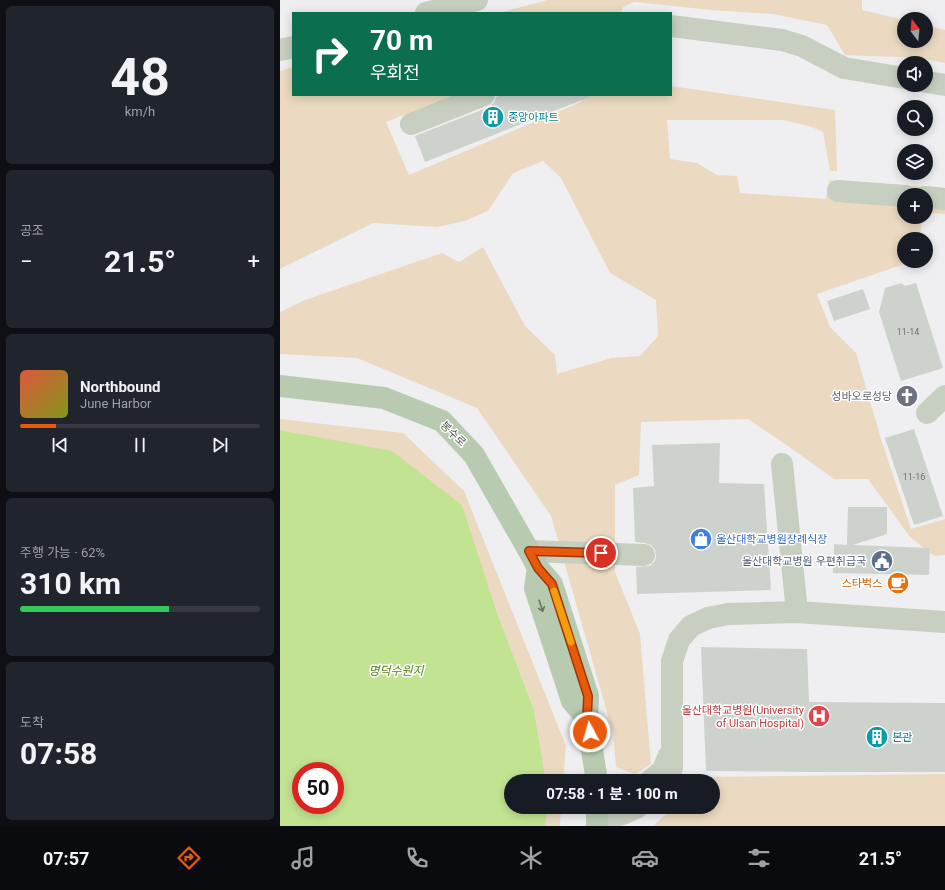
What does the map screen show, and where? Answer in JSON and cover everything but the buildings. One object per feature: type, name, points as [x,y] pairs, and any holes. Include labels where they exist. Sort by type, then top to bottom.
[{"type":"main road","name":"봉수로","points":[[280,386],[384,398],[442,421],[474,455],[534,560],[552,584],[588,696],[587,719],[599,774]]},
{"type":"street","points":[[430,12],[477,0]]},
{"type":"street","points":[[672,26],[782,40],[802,46],[844,68],[897,77]]},
{"type":"street","points":[[280,50],[292,47]]},
{"type":"street","points":[[933,83],[945,85]]},
{"type":"street","points":[[411,124],[481,96]]},
{"type":"street","points":[[838,191],[897,195]]},
{"type":"street","points":[[933,197],[945,198]]},
{"type":"street","points":[[927,413],[945,396]]},
{"type":"street","points":[[782,464],[796,612]]},
{"type":"street","points":[[534,560],[644,555]]},
{"type":"street","points":[[670,774],[672,767],[672,661],[679,640],[691,626],[708,618],[728,614],[796,612],[945,622]]},
{"type":"street","points":[[658,774],[663,770],[668,760],[672,742]]},
{"type":"street","points":[[597,818],[612,814]]},
{"type":"street","points":[[634,826],[643,814]]},
{"type":"shaded area","points":[[548,0],[862,0],[862,10],[897,18],[897,48],[933,48],[933,27],[945,30],[945,63],[933,61],[933,56],[897,57],[845,55],[827,25],[773,14],[711,10],[634,2],[623,7],[621,12],[503,12]]},
{"type":"shaded area","points":[[292,67],[292,96],[452,96],[386,122],[409,175],[579,103],[588,96],[672,96],[672,86],[835,110],[837,171],[830,171],[823,132],[809,126],[783,120],[667,120],[670,159],[697,163],[717,175],[737,176],[740,193],[826,199],[829,180],[945,188],[945,214],[933,213],[933,188],[897,188],[897,224],[921,224],[921,232],[897,232],[897,266],[817,294],[830,327],[856,353],[881,439],[911,529],[945,519],[945,555],[934,556],[910,537],[868,479],[834,479],[748,419],[641,422],[639,475],[615,485],[615,572],[640,634],[651,764],[635,774],[616,767],[613,733],[551,516],[477,408],[357,358],[280,354],[280,312],[305,300],[442,253],[459,262],[483,247],[525,326],[555,355],[557,374],[611,358],[640,356],[658,336],[656,300],[610,273],[561,178],[543,161],[513,173],[488,211],[465,221],[437,227],[373,223],[280,269],[280,71]]},
{"type":"shaded area","points":[[280,419],[403,433],[464,491],[566,746],[564,774],[545,774],[534,710],[496,610],[302,434],[280,430]]},
{"type":"shaded area","points":[[945,774],[945,826],[653,826],[666,814],[720,814],[720,777]]},
{"type":"shaded area","points":[[547,814],[561,814],[560,826],[545,826]]},
{"type":"water","name":"명덕수원지","points":[[280,430],[392,451],[462,505],[496,610],[534,710],[545,774],[504,774],[504,814],[547,814],[545,826],[280,826]]},
{"type":"slow traffic","points":[[554,591],[571,642]]},
{"type":"place","name":"중앙아파트","points":[[493,117]]},
{"type":"place","name":"성바오로성당","points":[[907,396]]},
{"type":"place","name":"울산대학교병원장례식장","points":[[701,539]]},
{"type":"place","name":"울산대학교병원 우편취급국","points":[[882,561]]},
{"type":"place","name":"스타벅스","points":[[898,583]]},
{"type":"place","name":"울산대학교병원(University of Ulsan Hospital)","points":[[819,716]]},
{"type":"place","name":"본관","points":[[877,737]]},
{"type":"route","points":[[590,732],[587,719],[588,696],[552,584],[538,568],[529,551],[601,553]]}]
